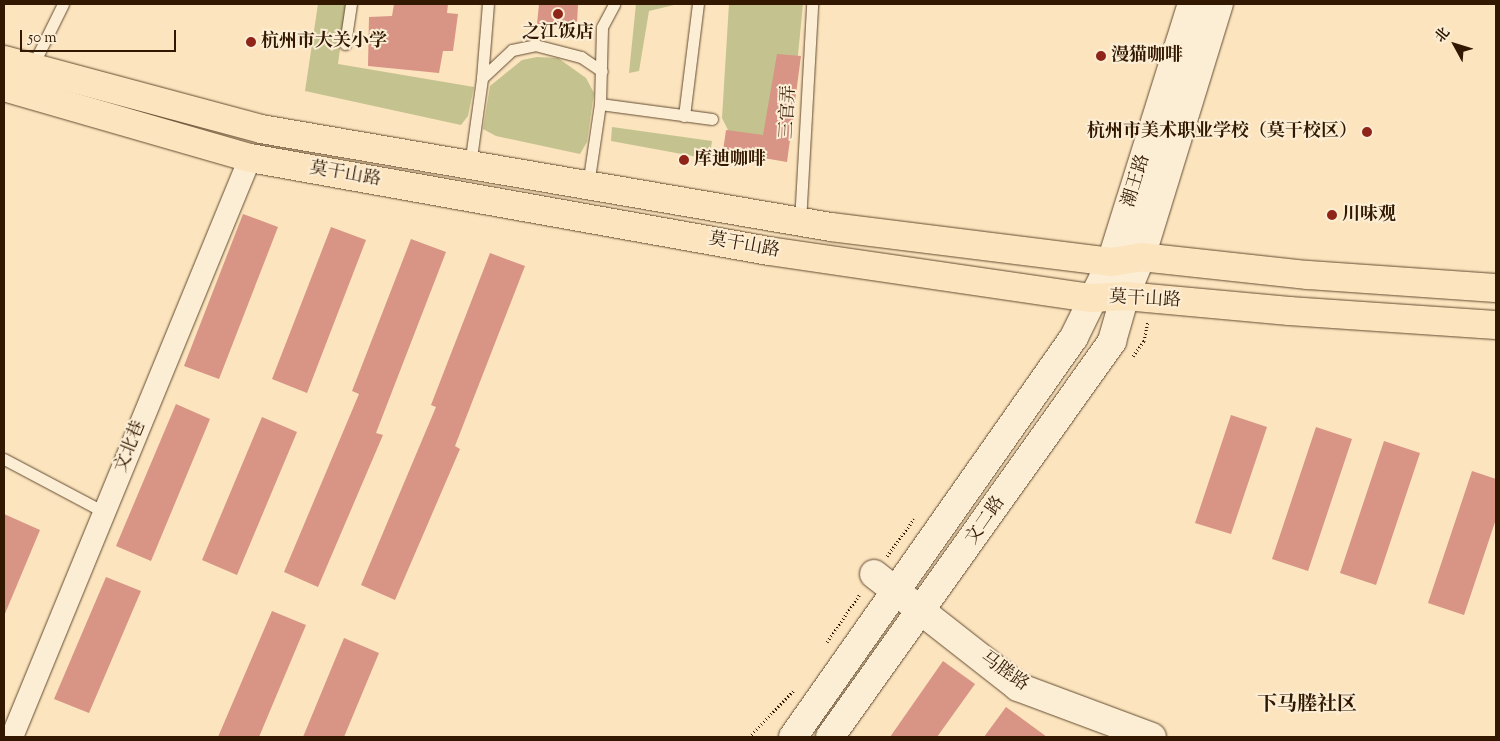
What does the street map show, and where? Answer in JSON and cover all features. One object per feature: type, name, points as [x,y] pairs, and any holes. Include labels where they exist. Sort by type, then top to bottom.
[{"type":"main road","name":"潮王路","points":[[1092,298],[1111,262],[1192,4]]},
{"type":"main road","name":"潮王路","points":[[1125,296],[1142,257],[1219,4]]},
{"type":"main road","name":"莫干山路","points":[[4,60],[261,129],[800,222],[1111,262],[1142,257],[1308,275],[1496,288]]},
{"type":"main road","name":"莫干山路","points":[[4,87],[250,158],[768,251],[1092,298],[1125,296],[1289,311],[1496,325]]},
{"type":"main road","name":"文二路","points":[[830,737],[923,610],[1112,341],[1125,296]]},
{"type":"main road","name":"文二路","points":[[793,737],[898,591],[1074,337],[1092,298]]},
{"type":"main road","name":"马塍路","points":[[874,574],[923,610],[1018,687],[1152,737]]},
{"type":"street","name":"文北巷","points":[[12,737],[250,158]]},
{"type":"lane","points":[[31,67],[63,4]]},
{"type":"lane","points":[[346,44],[351,4]]},
{"type":"lane","points":[[470,164],[482,78],[488,4]]},
{"type":"lane","points":[[588,185],[600,104],[602,27],[614,4]]},
{"type":"lane","points":[[684,116],[698,4]]},
{"type":"lane","name":"三官弄","points":[[800,222],[812,4]]},
{"type":"lane","points":[[482,78],[512,50],[535,45],[581,57],[602,70]]},
{"type":"lane","points":[[600,104],[712,119]]},
{"type":"lane","points":[[4,459],[104,512]]},
{"type":"path","points":[[825,646],[921,510]]},
{"type":"path","points":[[749,737],[798,686]]},
{"type":"shaded area","points":[[318,4],[346,4],[338,64],[474,87],[468,116],[461,125],[305,91]]},
{"type":"shaded area","points":[[636,4],[678,4],[649,11],[639,71],[629,73]]},
{"type":"shaded area","points":[[729,4],[803,4],[789,146],[732,138],[722,118]]},
{"type":"shaded area","points":[[537,57],[558,58],[586,78],[594,93],[587,142],[580,154],[496,136],[483,129],[490,86],[522,60]]},
{"type":"shaded area","points":[[612,127],[712,141],[709,159],[611,141]]},
{"type":"building","points":[[394,4],[448,4],[447,13],[458,14],[453,51],[443,51],[439,73],[368,66],[369,17],[392,16]]},
{"type":"building","name":"之江饭店","points":[[539,4],[578,4],[577,24],[537,24]]},
{"type":"building","points":[[777,54],[801,56],[787,162],[723,151],[726,130],[763,135]]},
{"type":"building","points":[[243,214],[278,227],[219,379],[184,366]]},
{"type":"building","points":[[331,227],[366,240],[307,393],[272,379]]},
{"type":"building","points":[[411,239],[446,252],[376,433],[383,435],[318,587],[284,572],[359,394],[352,391]]},
{"type":"building","points":[[490,253],[525,266],[455,446],[460,449],[395,600],[361,585],[436,407],[431,405]]},
{"type":"building","points":[[176,404],[210,419],[151,561],[116,546]]},
{"type":"building","points":[[1231,415],[1267,427],[1231,534],[1195,523]]},
{"type":"building","points":[[262,417],[297,432],[237,575],[202,560]]},
{"type":"building","points":[[1316,427],[1352,439],[1308,571],[1272,559]]},
{"type":"building","points":[[1384,441],[1420,453],[1376,585],[1340,573]]},
{"type":"building","points":[[1472,471],[1496,479],[1496,519],[1464,615],[1428,603]]},
{"type":"building","points":[[4,514],[40,530],[4,616]]},
{"type":"building","points":[[106,577],[141,591],[89,713],[54,699]]},
{"type":"building","points":[[272,611],[306,625],[259,737],[218,737]]},
{"type":"building","points":[[344,638],[379,653],[344,737],[303,737]]},
{"type":"building","points":[[943,661],[975,684],[937,737],[890,737]]},
{"type":"building","points":[[1006,707],[1047,737],[984,737]]},
{"type":"place","name":"之江饭店","points":[[558,14]]},
{"type":"place","name":"杭州市大关小学","points":[[251,42]]},
{"type":"place","name":"漫猫咖啡","points":[[1101,56]]},
{"type":"place","name":"杭州市美术职业学校（莫干校区）","points":[[1367,132]]},
{"type":"place","name":"库迪咖啡","points":[[684,160]]},
{"type":"place","name":"川味观","points":[[1332,215]]},
{"type":"district","name":"下马塍社区","points":[[1307,705]]}]
